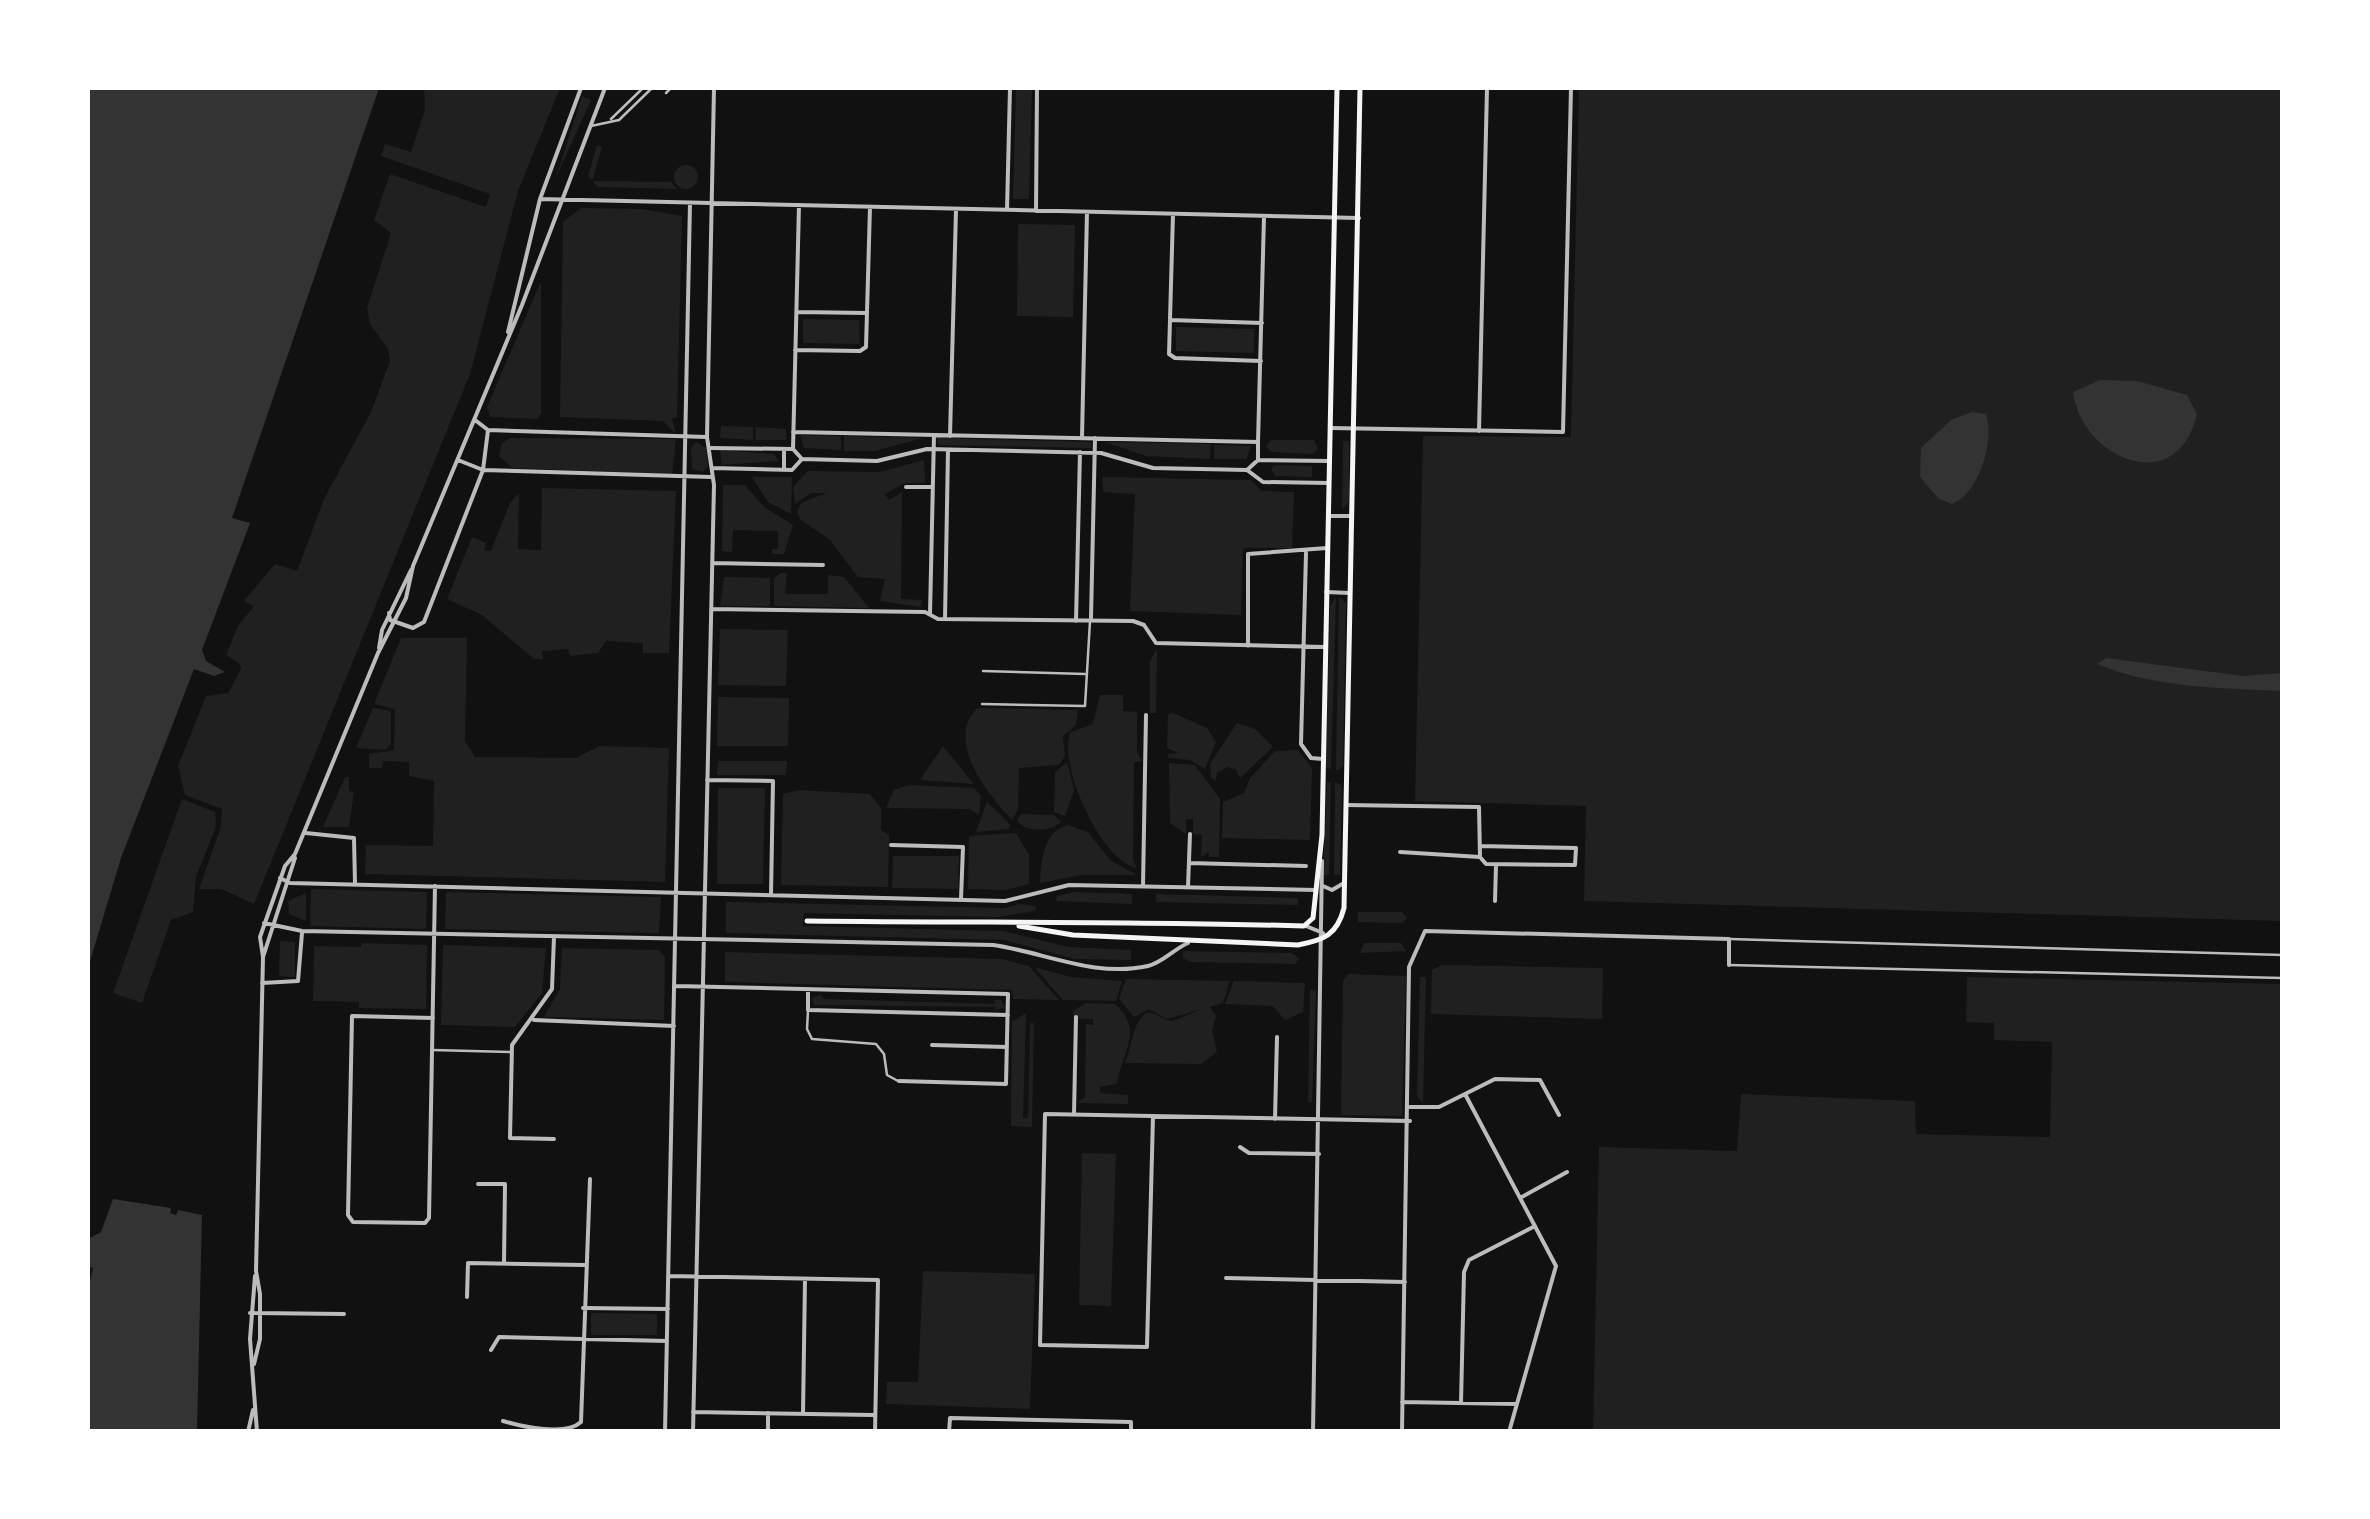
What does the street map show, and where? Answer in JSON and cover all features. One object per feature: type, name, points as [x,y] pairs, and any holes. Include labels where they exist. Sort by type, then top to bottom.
[{"type":"main road","points":[[807,921],[1011,924],[1073,920],[1304,926],[1313,918],[1322,835],[1337,88]]},
{"type":"main road","points":[[1011,924],[1074,935],[1298,945],[1323,936],[1342,915],[1361,90]]},
{"type":"street","points":[[508,335],[540,199],[581,88]]},
{"type":"street","points":[[378,653],[396,623],[414,566],[605,88]]},
{"type":"street","points":[[610,120],[643,88]]},
{"type":"street","points":[[590,126],[619,120],[652,88]]},
{"type":"street","points":[[666,92],[671,88]]},
{"type":"street","points":[[692,1432],[712,562],[712,468],[707,437],[714,88]]},
{"type":"street","points":[[1007,210],[1010,88]]},
{"type":"street","points":[[1036,211],[1037,88]]},
{"type":"street","points":[[1480,431],[1487,88]]},
{"type":"street","points":[[1330,428],[1563,432],[1571,88]]},
{"type":"street","points":[[540,199],[1359,218]]},
{"type":"street","points":[[665,1432],[690,203]]},
{"type":"street","points":[[799,205],[793,449],[802,460]]},
{"type":"street","points":[[795,350],[865,349],[870,207]]},
{"type":"street","points":[[950,436],[956,209]]},
{"type":"street","points":[[1082,438],[1087,212]]},
{"type":"street","points":[[1172,214],[1170,354],[1175,358],[1261,361]]},
{"type":"street","points":[[1258,460],[1264,216]]},
{"type":"street","points":[[796,312],[868,313]]},
{"type":"street","points":[[1170,320],[1262,322]]},
{"type":"street","points":[[475,420],[488,430],[707,437]]},
{"type":"street","points":[[389,613],[396,623],[413,628],[424,622],[483,470],[488,430]]},
{"type":"street","points":[[793,432],[1258,442]]},
{"type":"street","points":[[930,614],[934,435]]},
{"type":"street","points":[[982,704],[1085,706],[1091,620],[1094,438]]},
{"type":"street","points":[[710,448],[793,449]]},
{"type":"street","points":[[784,449],[784,470]]},
{"type":"street","points":[[712,468],[792,470],[802,460],[877,461],[934,450],[1080,452],[1153,468],[1246,470],[1263,482],[1328,483]]},
{"type":"street","points":[[945,619],[948,450]]},
{"type":"street","points":[[1076,621],[1080,452]]},
{"type":"street","points":[[458,460],[483,470],[712,477]]},
{"type":"street","points":[[1246,470],[1258,460],[1329,462]]},
{"type":"street","points":[[906,487],[933,486]]},
{"type":"street","points":[[1328,516],[1352,516]]},
{"type":"street","points":[[1248,646],[1248,554],[1306,554],[1327,548]]},
{"type":"street","points":[[1306,554],[1302,744],[1311,758],[1323,759]]},
{"type":"street","points":[[712,562],[823,566]]},
{"type":"street","points":[[257,1432],[253,1410],[260,1313],[256,1271],[263,923],[378,653],[389,613],[414,566]]},
{"type":"street","points":[[1326,592],[1350,592]]},
{"type":"street","points":[[711,609],[1140,622],[1156,643],[1325,646]]},
{"type":"street","points":[[983,672],[1086,674]]},
{"type":"street","points":[[1143,886],[1146,715]]},
{"type":"street","points":[[707,780],[773,781],[772,895]]},
{"type":"street","points":[[1346,806],[1479,807],[1480,856],[1486,864],[1575,866],[1576,848],[1480,846]]},
{"type":"street","points":[[304,833],[354,838],[355,884]]},
{"type":"street","points":[[1188,887],[1190,834]]},
{"type":"street","points":[[891,845],[963,847],[961,899]]},
{"type":"street","points":[[1400,852],[1480,856]]},
{"type":"street","points":[[263,958],[290,882],[295,854]]},
{"type":"street","points":[[1189,863],[1306,866]]},
{"type":"street","points":[[1495,901],[1496,864]]},
{"type":"street","points":[[280,878],[290,882],[355,884],[1004,900],[1069,886],[1338,889],[1344,880]]},
{"type":"street","points":[[433,1018],[352,1016],[348,1215],[357,1223],[425,1223],[429,1218],[436,886]]},
{"type":"street","points":[[1313,1432],[1323,936],[1319,888]]},
{"type":"street","points":[[263,923],[302,932],[993,946],[1062,964],[1146,967],[1188,943]]},
{"type":"street","points":[[1304,926],[1314,926],[1323,936]]},
{"type":"street","points":[[1402,1432],[1410,1121],[1409,967],[1425,930],[2282,955]]},
{"type":"street","points":[[262,983],[298,981],[302,932]]},
{"type":"street","points":[[554,937],[552,989],[516,1038],[512,1052],[510,1138],[554,1139]]},
{"type":"street","points":[[1729,939],[1729,965],[2282,978]]},
{"type":"street","points":[[675,986],[1008,994],[1006,1084],[899,1081],[887,1075],[884,1054],[876,1044],[812,1039],[807,1030],[808,990]]},
{"type":"street","points":[[808,1010],[1008,1015]]},
{"type":"street","points":[[532,1018],[547,1023],[674,1026]]},
{"type":"street","points":[[1074,1114],[1076,1018]]},
{"type":"street","points":[[1275,1119],[1277,1037]]},
{"type":"street","points":[[932,1046],[1007,1047]]},
{"type":"street","points":[[433,1050],[512,1052]]},
{"type":"street","points":[[1410,1107],[1438,1107],[1495,1079],[1540,1080],[1559,1115]]},
{"type":"street","points":[[1465,1094],[1557,1275],[1508,1432]]},
{"type":"street","points":[[1153,1116],[1147,1348],[1040,1345],[1044,1114],[1074,1114],[1320,1120],[1410,1121]]},
{"type":"street","points":[[1240,1147],[1249,1153],[1320,1154]]},
{"type":"street","points":[[1520,1198],[1567,1172]]},
{"type":"street","points":[[504,1421],[520,1427],[579,1425],[590,1179]]},
{"type":"street","points":[[478,1184],[505,1184],[504,1263]]},
{"type":"street","points":[[1461,1403],[1464,1272],[1469,1260],[1534,1226]]},
{"type":"street","points":[[468,1297],[468,1262],[584,1264]]},
{"type":"street","points":[[254,1364],[250,1313],[256,1271]]},
{"type":"street","points":[[668,1276],[878,1280],[875,1432]]},
{"type":"street","points":[[1226,1278],[1406,1282]]},
{"type":"street","points":[[804,1414],[805,1279]]},
{"type":"street","points":[[584,1308],[668,1309]]},
{"type":"street","points":[[250,1313],[344,1314]]},
{"type":"street","points":[[490,1350],[499,1337],[667,1341]]},
{"type":"street","points":[[1402,1402],[1516,1404]]},
{"type":"street","points":[[248,1432],[253,1410]]},
{"type":"street","points":[[693,1412],[876,1416]]},
{"type":"street","points":[[768,1413],[768,1432]]},
{"type":"street","points":[[950,1432],[950,1418],[1131,1422],[1131,1432]]},
{"type":"street","points":[[1058,1420],[1058,1432]]},
{"type":"shaded area","points":[[88,88],[379,88],[232,518],[250,523],[202,650],[206,661],[225,672],[214,676],[194,669],[121,858],[88,968]]},
{"type":"shaded area","points":[[424,88],[560,88],[518,191],[470,374],[254,904],[221,889],[199,889],[221,827],[222,809],[185,795],[178,766],[206,696],[228,693],[241,669],[239,663],[226,655],[238,626],[254,606],[244,601],[275,564],[297,571],[324,499],[371,412],[390,361],[388,349],[370,324],[367,308],[391,233],[374,220],[390,174],[486,207],[490,194],[381,156],[385,144],[411,152],[425,110]]},
{"type":"shaded area","points":[[1016,88],[1032,88],[1029,199],[1013,199]]},
{"type":"shaded area","points":[[1579,88],[2282,88],[2282,921],[1584,901],[1586,806],[1415,801],[1423,436],[1571,437]]},
{"type":"shaded area","points":[[582,96],[591,100],[556,178]]},
{"type":"shaded area","points":[[597,145],[602,147],[592,181],[588,176]]},
{"type":"shaded area","points":[[686,165],[695,168],[695,186],[686,189],[677,186],[674,177],[677,168]]},
{"type":"shaded area","points":[[593,181],[671,182],[677,189],[598,187]]},
{"type":"shaded area","points":[[581,208],[642,209],[682,216],[677,417],[672,419],[676,434],[663,421],[560,417],[563,222]]},
{"type":"shaded area","points":[[1018,224],[1075,225],[1073,317],[1017,316]]},
{"type":"shaded area","points":[[541,281],[541,413],[537,419],[490,417],[487,407]]},
{"type":"shaded area","points":[[803,319],[859,320],[860,344],[803,343]]},
{"type":"shaded area","points":[[1176,327],[1254,329],[1254,353],[1176,351]]},
{"type":"shaded area","points":[[2100,380],[2137,381],[2187,395],[2197,414],[2186,440],[2170,456],[2151,462],[2130,460],[2110,451],[2080,415],[2073,392]]},
{"type":"shaded area","points":[[1972,412],[1986,414],[1988,438],[1983,465],[1970,489],[1952,504],[1939,499],[1920,477],[1921,448],[1951,420]]},
{"type":"shaded area","points":[[721,426],[753,427],[753,440],[720,438]]},
{"type":"shaded area","points":[[756,427],[786,429],[786,440],[755,440]]},
{"type":"shaded area","points":[[800,435],[841,436],[841,450],[804,448]]},
{"type":"shaded area","points":[[844,436],[923,438],[875,451],[844,451]]},
{"type":"shaded area","points":[[510,438],[676,439],[672,474],[512,468],[499,456],[502,443]]},
{"type":"shaded area","points":[[937,438],[1091,442],[1091,448],[938,445]]},
{"type":"shaded area","points":[[1271,440],[1314,440],[1318,449],[1313,454],[1271,452],[1266,446]]},
{"type":"shaded area","points":[[1343,441],[1349,441],[1349,502],[1342,509]]},
{"type":"shaded area","points":[[696,442],[706,448],[708,466],[703,472],[692,469],[691,448]]},
{"type":"shaded area","points":[[1105,442],[1211,444],[1210,459],[1146,456]]},
{"type":"shaded area","points":[[1214,445],[1251,446],[1246,459],[1214,459]]},
{"type":"shaded area","points":[[720,450],[774,454],[779,461],[722,465]]},
{"type":"shaded area","points":[[924,460],[925,483],[905,483],[885,494],[889,500],[902,492],[901,599],[922,600],[921,607],[880,601],[885,579],[858,577],[830,540],[801,520],[797,512],[802,502],[827,493],[811,493],[795,504],[793,487],[808,471],[880,472]]},
{"type":"shaded area","points":[[1275,465],[1312,466],[1312,477],[1275,476],[1271,469]]},
{"type":"shaded area","points":[[752,477],[792,477],[791,514],[768,502]]},
{"type":"shaded area","points":[[1102,477],[1251,480],[1261,491],[1294,492],[1292,548],[1243,548],[1241,615],[1130,611],[1135,494],[1103,492]]},
{"type":"shaded area","points":[[723,485],[745,485],[764,507],[793,525],[784,554],[772,554],[772,549],[778,549],[778,531],[733,530],[732,552],[722,551]]},
{"type":"shaded area","points":[[542,488],[676,491],[669,653],[643,653],[643,643],[606,641],[598,653],[570,656],[568,649],[542,651],[543,659],[534,659],[482,615],[447,599],[472,537],[486,543],[484,550],[491,551],[510,503],[519,493],[518,549],[541,550]]},
{"type":"shaded area","points":[[787,573],[785,594],[828,594],[828,575],[844,577],[869,608],[774,606],[774,578]]},
{"type":"shaded area","points":[[724,577],[770,578],[770,606],[720,606]]},
{"type":"shaded area","points":[[1336,597],[1331,769],[1326,768],[1330,606]]},
{"type":"shaded area","points":[[1339,597],[1346,603],[1343,765],[1336,770]]},
{"type":"shaded area","points":[[720,629],[788,630],[786,686],[718,685]]},
{"type":"shaded area","points":[[401,638],[467,638],[465,741],[475,757],[576,758],[599,746],[669,748],[665,882],[365,874],[366,845],[433,846],[434,781],[409,776],[409,762],[383,761],[382,768],[369,768],[369,754],[394,750],[395,709],[374,704]]},
{"type":"shaded area","points":[[1157,649],[1156,713],[1150,713],[1150,661]]},
{"type":"shaded area","points":[[2106,658],[2243,676],[2282,673],[2282,691],[2142,678],[2097,664]]},
{"type":"shaded area","points":[[1100,695],[1123,695],[1123,711],[1137,712],[1137,752],[1142,761],[1134,762],[1133,860],[1137,868],[1109,848],[1096,829],[1084,808],[1070,764],[1071,732],[1093,724]]},
{"type":"shaded area","points":[[718,697],[789,698],[788,746],[717,746]]},
{"type":"shaded area","points":[[373,708],[391,711],[391,744],[386,750],[356,748]]},
{"type":"shaded area","points":[[977,708],[1078,710],[1076,725],[1063,736],[1065,756],[1059,765],[1019,768],[1018,809],[1012,820],[982,783],[968,752],[965,736]]},
{"type":"shaded area","points":[[1168,714],[1207,728],[1216,742],[1205,769],[1190,760],[1169,758],[1167,754],[1178,753],[1167,748]]},
{"type":"shaded area","points":[[1237,723],[1255,729],[1273,747],[1240,778],[1236,770],[1227,767],[1217,773],[1216,780],[1211,778],[1210,764]]},
{"type":"shaded area","points":[[943,746],[974,784],[920,780]]},
{"type":"shaded area","points":[[1298,750],[1312,768],[1310,840],[1222,838],[1223,802],[1244,793],[1250,778],[1275,751]]},
{"type":"shaded area","points":[[718,761],[787,761],[786,775],[717,775]]},
{"type":"shaded area","points":[[1067,762],[1074,790],[1065,816],[1054,812],[1055,772]]},
{"type":"shaded area","points":[[1169,763],[1195,765],[1220,799],[1219,857],[1209,857],[1209,852],[1201,857],[1202,835],[1193,834],[1193,819],[1186,819],[1186,834],[1170,823]]},
{"type":"shaded area","points":[[345,777],[349,777],[349,791],[354,792],[349,827],[323,827]]},
{"type":"shaded area","points":[[1327,782],[1331,782],[1329,875],[1323,875]]},
{"type":"shaded area","points":[[1335,782],[1342,785],[1340,875],[1334,875]]},
{"type":"shaded area","points":[[909,785],[974,788],[981,796],[979,815],[970,809],[886,808],[894,790]]},
{"type":"shaded area","points":[[718,788],[765,788],[763,884],[717,884]]},
{"type":"shaded area","points":[[798,790],[870,794],[881,808],[881,830],[889,835],[888,887],[781,885],[783,794]]},
{"type":"shaded area","points":[[182,799],[215,812],[216,827],[196,877],[193,912],[171,920],[142,1003],[113,993]]},
{"type":"shaded area","points":[[987,802],[1010,825],[1009,829],[976,832]]},
{"type":"shaded area","points":[[1021,814],[1054,815],[1061,822],[1051,828],[1033,829],[1017,821]]},
{"type":"shaded area","points":[[1068,825],[1088,832],[1110,860],[1137,875],[1082,875],[1040,883],[1048,840]]},
{"type":"shaded area","points":[[1016,833],[1029,855],[1029,884],[1005,890],[968,889],[969,836]]},
{"type":"shaded area","points":[[893,856],[959,856],[958,889],[892,888]]},
{"type":"shaded area","points":[[311,889],[427,892],[426,929],[310,926]]},
{"type":"shaded area","points":[[446,892],[661,897],[659,933],[445,929]]},
{"type":"shaded area","points":[[1074,892],[1132,894],[1132,904],[1056,901],[1057,896]]},
{"type":"shaded area","points":[[306,893],[306,921],[289,914],[288,901]]},
{"type":"shaded area","points":[[1156,894],[1298,898],[1298,905],[1156,902]]},
{"type":"shaded area","points":[[726,902],[1036,906],[1035,911],[998,917],[804,913],[803,926],[1004,931],[1068,947],[1131,950],[1131,960],[1075,959],[1004,940],[726,933]]},
{"type":"shaded area","points":[[1358,912],[1402,912],[1407,918],[1402,923],[1358,922]]},
{"type":"shaded area","points":[[280,941],[295,942],[295,977],[279,976]]},
{"type":"shaded area","points":[[362,943],[427,945],[426,1009],[359,1008],[359,1002],[313,1001],[314,946],[361,947]]},
{"type":"shaded area","points":[[1364,943],[1401,943],[1406,951],[1360,953]]},
{"type":"shaded area","points":[[443,945],[546,948],[542,993],[515,1027],[441,1025]]},
{"type":"shaded area","points":[[562,948],[659,950],[665,957],[664,1020],[544,1017],[560,989]]},
{"type":"shaded area","points":[[1183,951],[1292,953],[1299,959],[1295,964],[1191,962],[1183,958]]},
{"type":"shaded area","points":[[725,952],[1002,959],[1029,966],[1059,1000],[1013,999],[1012,990],[725,982]]},
{"type":"shaded area","points":[[1442,965],[1603,968],[1602,1019],[1431,1014],[1432,970]]},
{"type":"shaded area","points":[[1034,967],[1071,977],[1122,981],[1116,1001],[1063,1000]]},
{"type":"shaded area","points":[[1348,974],[1406,976],[1402,1116],[1341,1115],[1343,981]]},
{"type":"shaded area","points":[[1420,977],[1426,977],[1423,1102],[1417,1097]]},
{"type":"shaded area","points":[[1967,977],[2282,984],[2282,1431],[1593,1431],[1599,1147],[1737,1151],[1741,1094],[1915,1101],[1916,1134],[2050,1137],[2052,1042],[1994,1040],[1994,1023],[1966,1022]]},
{"type":"shaded area","points":[[1126,979],[1230,981],[1223,1003],[1167,1019],[1149,1009],[1134,1017],[1119,999]]},
{"type":"shaded area","points":[[1234,981],[1305,983],[1303,1012],[1285,1020],[1273,1006],[1225,1004]]},
{"type":"shaded area","points":[[1310,990],[1316,990],[1312,1102],[1308,1102]]},
{"type":"shaded area","points":[[820,995],[824,999],[996,1004],[994,1000],[1001,1000],[1005,1007],[994,1011],[996,1007],[814,1005],[812,998]]},
{"type":"shaded area","points":[[1086,1003],[1115,1004],[1129,1023],[1129,1042],[1117,1084],[1100,1087],[1100,1093],[1128,1095],[1128,1104],[1077,1103],[1085,1097],[1086,1024],[1093,1025],[1093,1019],[1073,1018],[1073,1011]]},
{"type":"shaded area","points":[[1209,1006],[1216,1016],[1212,1030],[1217,1052],[1201,1064],[1125,1063],[1137,1025],[1145,1014],[1173,1021]]},
{"type":"shaded area","points":[[1026,1013],[1023,1118],[1028,1118],[1030,1023],[1034,1023],[1032,1127],[1011,1126],[1012,1022]]},
{"type":"shaded area","points":[[1082,1153],[1116,1154],[1111,1306],[1079,1305]]},
{"type":"shaded area","points":[[113,1199],[171,1208],[170,1213],[176,1215],[178,1210],[202,1215],[197,1431],[88,1431],[88,1291],[93,1268],[88,1266],[88,1239],[101,1232]]},
{"type":"shaded area","points":[[923,1271],[1035,1274],[1030,1409],[886,1404],[887,1382],[918,1382]]},
{"type":"shaded area","points":[[591,1313],[657,1314],[657,1335],[591,1335]]}]
